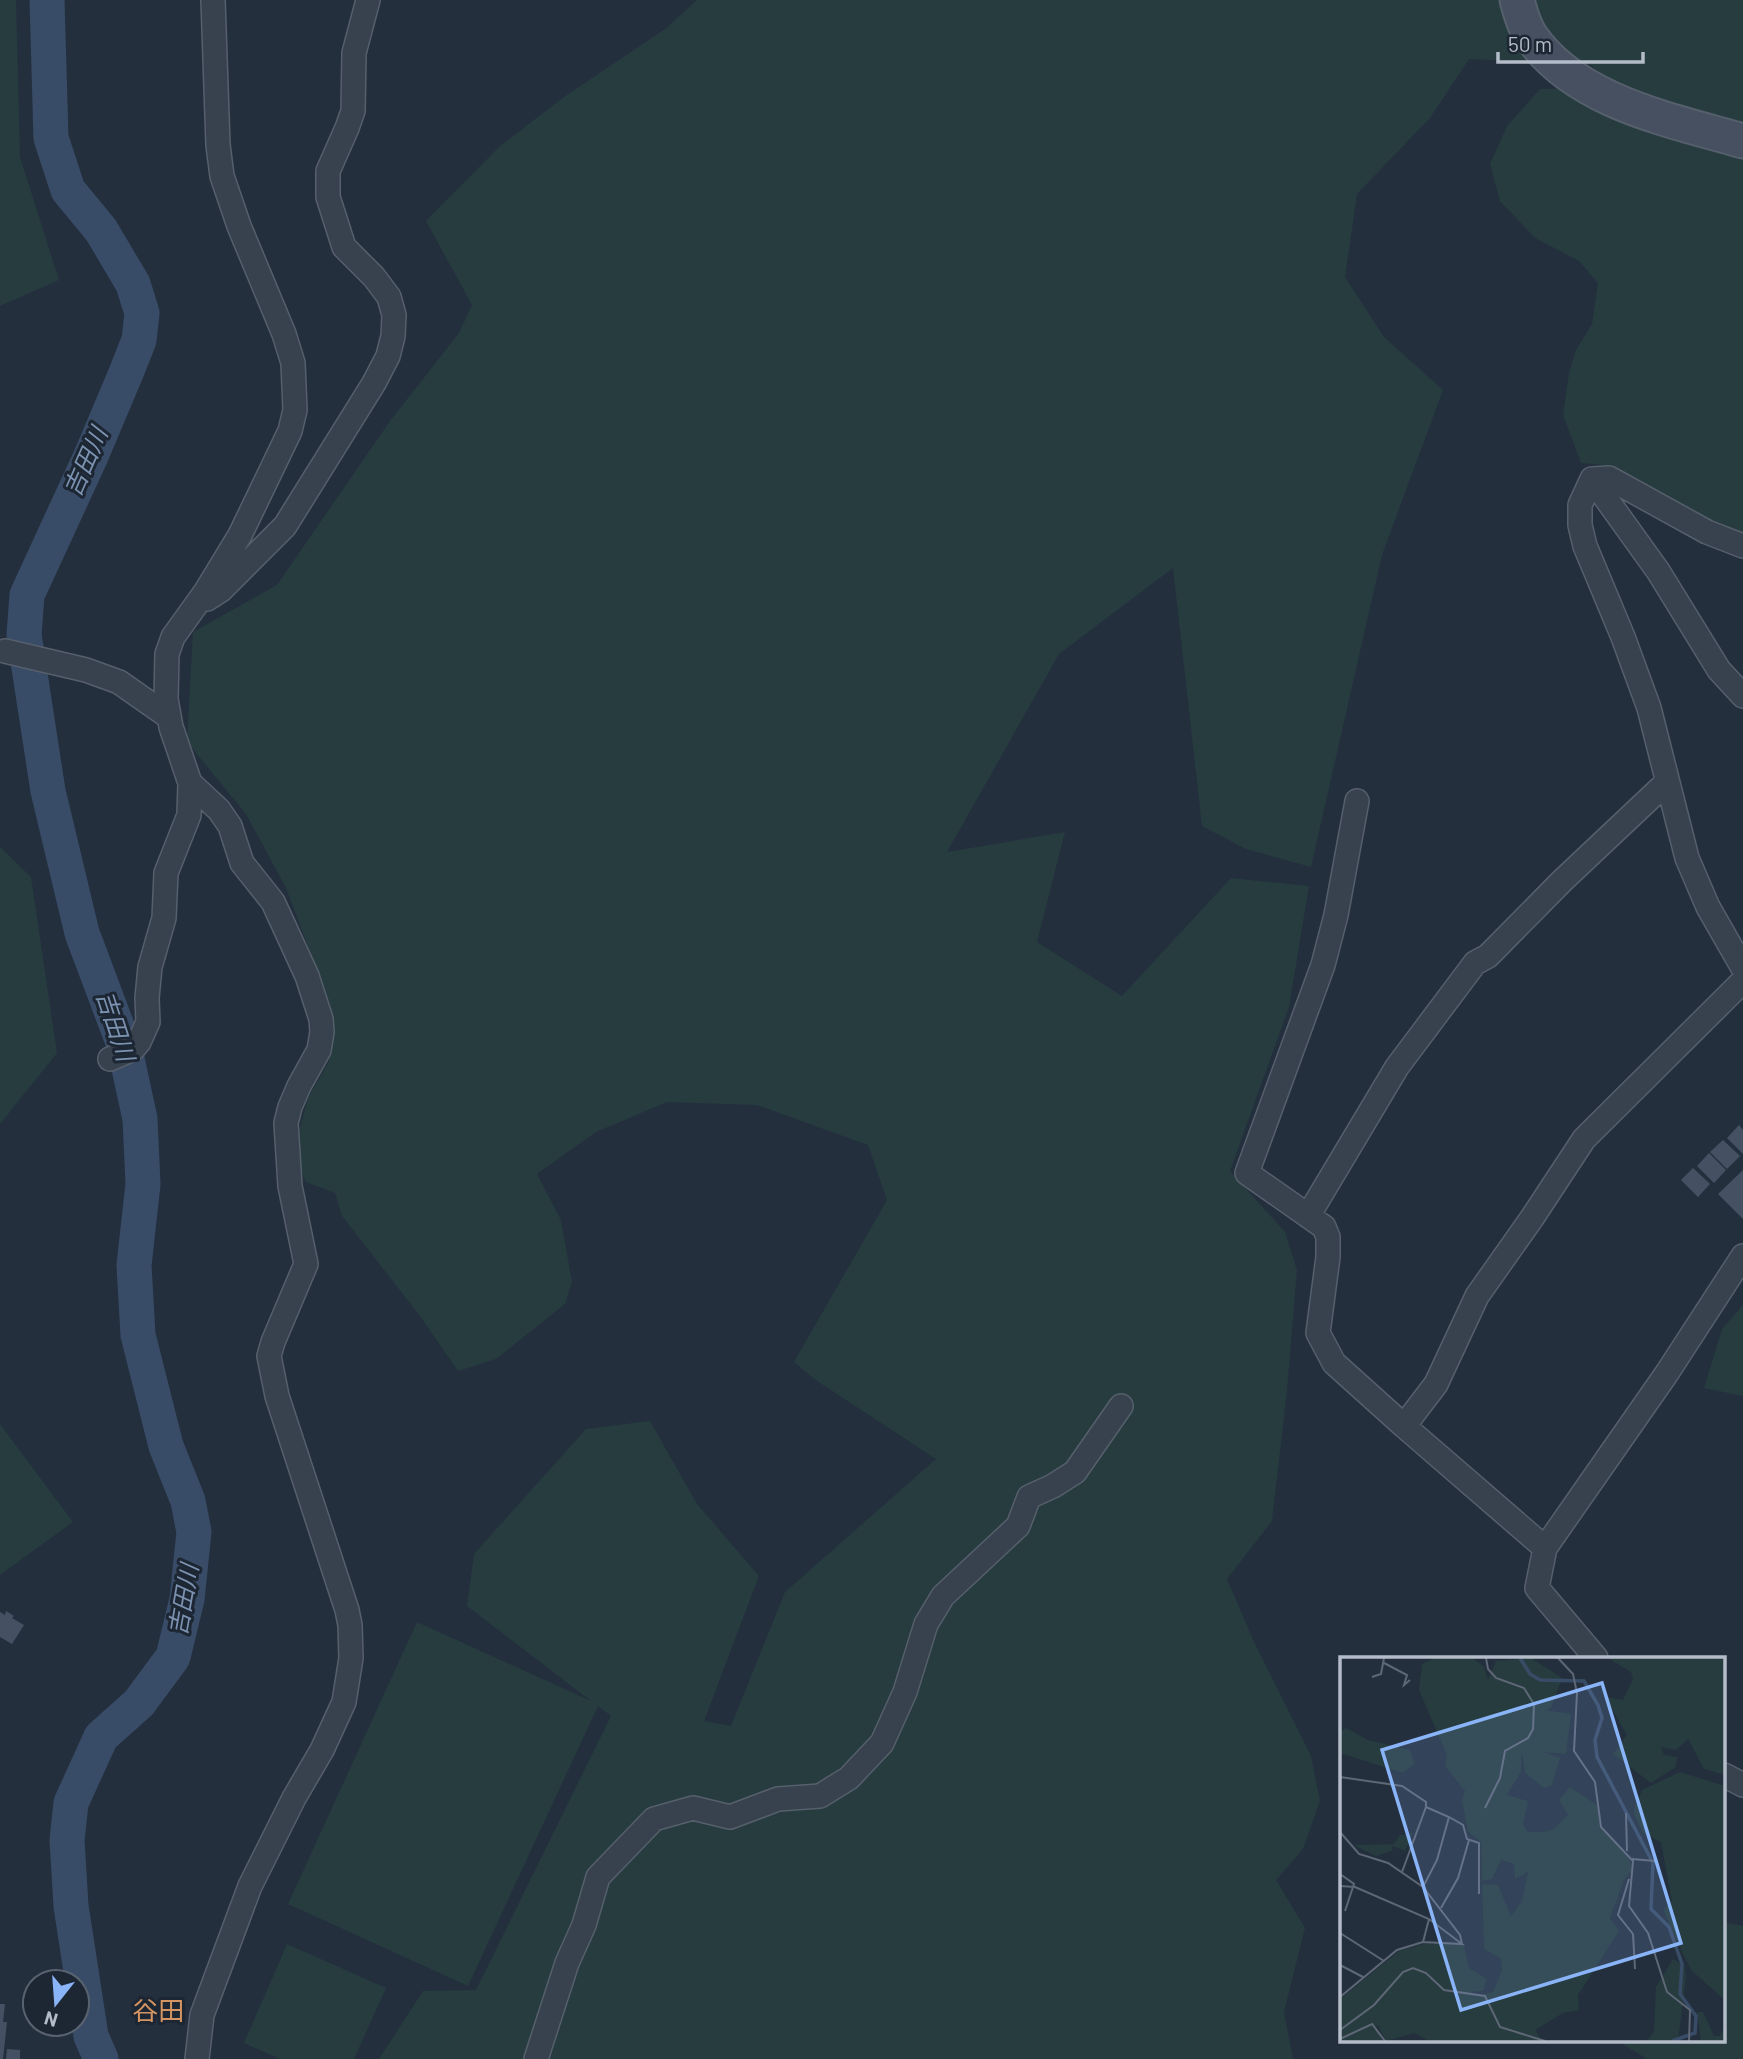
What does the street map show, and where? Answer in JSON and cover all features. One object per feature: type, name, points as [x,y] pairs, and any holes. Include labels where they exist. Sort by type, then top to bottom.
[{"type":"street","points":[[110,1059],[133,1049],[148,1022],[150,967],[164,918],[166,873],[190,815],[190,783],[166,699],[167,654],[173,637],[240,535],[290,431],[296,410],[293,363],[284,334],[243,236],[222,176],[218,145],[213,0]]},
{"type":"street","points":[[194,606],[221,590],[285,526],[388,356],[394,315],[388,297],[374,276],[344,247],[328,197],[328,171],[353,111],[354,53],[368,0]]},
{"type":"street","points":[[1517,0],[1529,33],[1542,50],[1571,76],[1610,99],[1743,141]]},
{"type":"street","points":[[1592,479],[1609,478],[1707,532],[1743,545]]},
{"type":"street","points":[[1592,479],[1658,571],[1718,670],[1743,696]]},
{"type":"street","points":[[1592,479],[1580,505],[1580,525],[1585,546],[1649,708],[1687,858],[1708,907],[1743,968]]},
{"type":"street","points":[[5,651],[86,670],[119,682],[169,717]]},
{"type":"street","points":[[1308,1216],[1397,1067],[1475,963],[1488,956],[1562,881],[1667,782]]},
{"type":"street","points":[[190,783],[219,810],[230,826],[242,863],[273,902],[307,976],[321,1019],[320,1050],[299,1086],[286,1123],[290,1186],[306,1264],[269,1356],[277,1396],[351,1625],[350,1669],[344,1702],[322,1750],[294,1798],[250,1886],[202,2015],[197,2059]]},
{"type":"street","points":[[1357,801],[1336,915],[1323,965],[1247,1173],[1324,1227],[1328,1237],[1328,1257],[1318,1333],[1334,1363],[1545,1548]]},
{"type":"street","points":[[1404,1426],[1436,1384],[1477,1296],[1584,1139],[1743,981]]},
{"type":"street","points":[[1595,1657],[1538,1588],[1545,1548],[1667,1373],[1743,1256]]},
{"type":"street","points":[[536,2059],[567,1963],[584,1925],[598,1877],[654,1819],[693,1808],[730,1817],[778,1799],[820,1796],[849,1779],[882,1743],[905,1692],[926,1624],[943,1597],[1018,1526],[1029,1497],[1075,1472],[1121,1406]]},
{"type":"street","points":[[1726,1776],[1743,1785]]},
{"type":"green space","points":[[0,0],[16,0],[20,157],[59,280],[0,306]]},
{"type":"green space","points":[[697,0],[1743,0],[1743,536],[1696,521],[1631,484],[1612,466],[1581,463],[1563,415],[1569,373],[1576,350],[1592,324],[1598,283],[1579,261],[1535,238],[1500,201],[1490,164],[1507,126],[1540,89],[1580,88],[1646,122],[1591,65],[1469,59],[1430,118],[1357,194],[1345,277],[1384,337],[1443,390],[1382,555],[1311,867],[1246,849],[1202,826],[1173,568],[1059,654],[947,852],[1065,832],[1037,942],[1122,996],[1231,878],[1309,886],[1289,1007],[1230,1171],[1285,1232],[1297,1270],[1272,1521],[1227,1579],[1254,1642],[1311,1756],[1320,1801],[1303,1849],[1276,1880],[1305,1928],[1284,2012],[1293,2059],[379,2059],[423,1991],[476,1990],[611,1716],[598,1706],[468,1986],[288,1904],[417,1622],[591,1701],[467,1606],[474,1554],[586,1429],[650,1421],[697,1504],[759,1576],[704,1721],[731,1726],[785,1592],[936,1459],[817,1381],[794,1362],[887,1200],[868,1145],[757,1105],[667,1102],[596,1132],[537,1174],[561,1220],[572,1282],[565,1304],[496,1359],[458,1371],[420,1316],[342,1216],[335,1193],[306,1182],[293,1153],[308,1098],[329,1061],[331,1007],[286,888],[246,814],[187,742],[193,632],[277,585],[390,421],[459,333],[472,305],[426,221],[500,146],[564,97],[665,29]]},
{"type":"green space","points":[[0,847],[31,877],[57,1053],[0,1124]]},
{"type":"green space","points":[[1743,1305],[1743,1396],[1704,1388],[1722,1329]]},
{"type":"green space","points":[[0,1424],[73,1522],[0,1575]]},
{"type":"green space","points":[[1726,1922],[1743,1926],[1743,2059],[1647,2059],[1619,2042],[1726,2042]]},
{"type":"green space","points":[[287,1944],[386,1988],[354,2059],[280,2059],[244,2043]]},
{"type":"building","points":[[1739,1125],[1743,1130],[1743,1154],[1727,1138]]},
{"type":"building","points":[[1723,1140],[1740,1156],[1727,1169],[1710,1152]]},
{"type":"building","points":[[1709,1153],[1726,1170],[1714,1183],[1697,1166]]},
{"type":"building","points":[[1693,1168],[1710,1184],[1698,1197],[1681,1180]]},
{"type":"building","points":[[1743,1170],[1743,1219],[1718,1194]]},
{"type":"building","points":[[6,1611],[24,1625],[12,1644],[0,1637],[0,1612],[5,1615]]},
{"type":"building","points":[[0,2004],[5,2004],[3,2022],[7,2022],[3,2059],[0,2059]]},
{"type":"building","points":[[7,2049],[20,2050],[20,2059],[6,2059]]},
{"type":"waterway","name":"吉田川","points":[[47,0],[51,138],[68,190],[101,230],[133,284],[142,313],[139,340],[126,373],[27,595],[24,635],[48,791],[82,933],[124,1045],[140,1119],[143,1184],[134,1265],[138,1335],[166,1446],[188,1501],[194,1532],[187,1599],[173,1657],[139,1703],[101,1737],[71,1803],[67,1840],[71,1906],[91,2036],[101,2059]]},
{"type":"district","name":"谷田","points":[[158,2011]]}]
